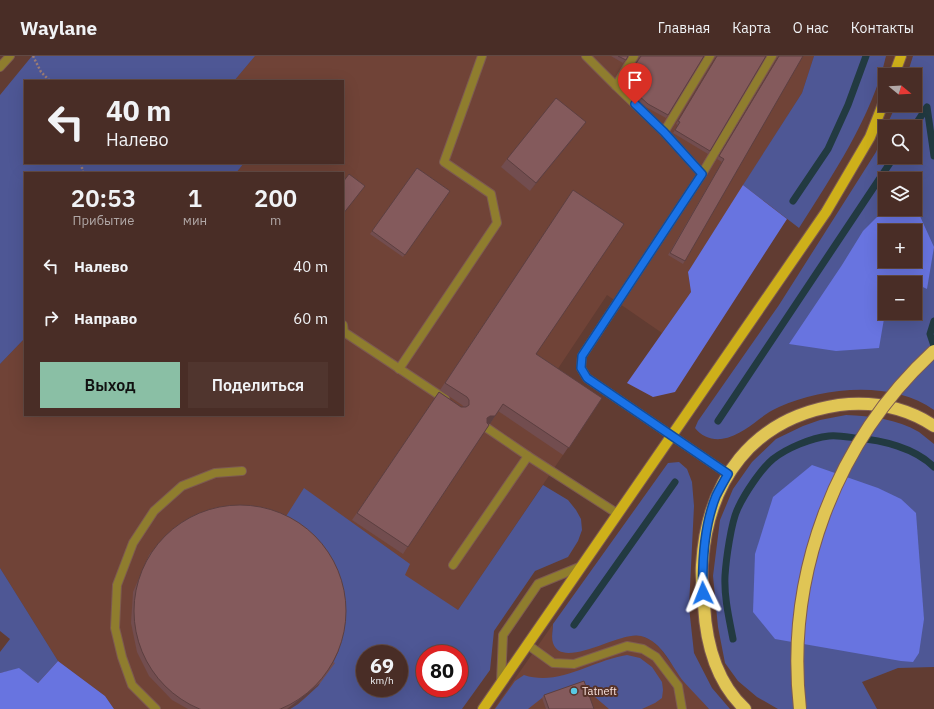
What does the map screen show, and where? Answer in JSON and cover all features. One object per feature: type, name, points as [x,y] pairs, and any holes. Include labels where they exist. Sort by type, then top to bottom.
[{"type":"highway","points":[[800,709],[797,653],[800,611],[817,536],[829,502],[842,472],[862,437],[884,405],[907,377],[934,351]]},
{"type":"highway","points":[[746,709],[727,688],[717,668],[710,648],[705,621],[702,565],[705,543],[716,496],[728,474],[742,455],[756,441],[776,426],[795,416],[823,408],[854,403],[896,407],[911,413],[934,426]]},
{"type":"main road","points":[[896,68],[900,56]]},
{"type":"main road","points":[[483,709],[826,212],[870,137],[880,112]]},
{"type":"street","points":[[0,67],[10,56]]},
{"type":"street","points":[[399,369],[497,223],[491,194],[444,162],[482,56]]},
{"type":"street","points":[[586,56],[664,132],[702,174]]},
{"type":"street","points":[[616,86],[634,56]]},
{"type":"street","points":[[664,132],[710,56]]},
{"type":"street","points":[[728,474],[587,378],[581,368],[582,356],[702,174],[772,56]]},
{"type":"street","points":[[344,332],[452,404]]},
{"type":"street","points":[[487,428],[618,514]]},
{"type":"street","points":[[453,565],[528,456]]},
{"type":"street","points":[[156,709],[132,685],[122,657],[115,628],[116,585],[132,543],[154,511],[182,486],[215,473],[242,471]]},
{"type":"street","points":[[501,683],[503,635],[538,584],[582,566]]},
{"type":"street","points":[[528,645],[553,663],[574,664],[627,646],[643,649],[656,657],[678,686],[682,709]]},
{"type":"path","points":[[33,56],[42,72],[49,80]]},
{"type":"shaded area","points":[[32,56],[255,56],[235,80],[24,80],[24,164],[243,164],[237,172],[24,172],[24,339],[0,364],[0,95]]},
{"type":"shaded area","points":[[255,56],[814,56],[802,93],[688,272],[691,292],[662,333],[607,295],[553,376],[563,455],[458,610],[432,645],[416,645],[416,668],[408,680],[408,645],[356,645],[356,697],[396,697],[393,702],[381,709],[114,709],[105,696],[58,661],[0,568],[0,364],[24,339],[24,416],[344,416],[344,172],[237,172],[243,164],[344,164],[344,80],[235,80]]},
{"type":"shaded area","points":[[814,56],[886,56],[883,68],[878,68],[878,84],[861,124],[837,167],[799,228],[743,185],[802,93]]},
{"type":"shaded area","points":[[913,56],[934,56],[934,410],[917,400],[899,394],[879,391],[837,391],[797,400],[779,407],[738,434],[730,437],[717,439],[703,435],[695,428],[698,421],[779,305],[878,147],[878,164],[922,164],[922,120],[889,120],[893,112],[922,112],[922,68],[909,68]]},
{"type":"shaded area","points":[[743,185],[787,219],[675,392],[653,397],[627,383],[691,292],[688,272]]},
{"type":"shaded area","points":[[878,216],[920,216],[934,247],[927,289],[922,287],[922,276],[878,276],[878,320],[884,320],[879,348],[836,351],[789,344],[863,231]]},
{"type":"shaded area","points":[[846,415],[874,417],[893,421],[919,432],[934,444],[934,667],[898,668],[862,682],[877,709],[778,709],[757,697],[738,681],[725,663],[718,627],[713,576],[720,520],[733,489],[752,462],[776,439],[803,426],[820,420]]},
{"type":"shaded area","points":[[679,462],[687,469],[692,482],[694,506],[689,607],[694,653],[712,688],[730,709],[709,709],[679,676],[661,649],[649,639],[641,636],[620,638],[580,652],[568,653],[559,650],[552,641],[553,624],[668,463]]},
{"type":"shaded area","points":[[812,465],[878,488],[901,499],[916,513],[924,619],[919,653],[913,662],[775,639],[753,612],[755,554],[773,497]]},
{"type":"shaded area","points":[[543,485],[568,500],[581,519],[582,530],[578,541],[568,557],[535,571],[494,631],[490,670],[462,709],[290,709],[313,691],[325,676],[339,650],[285,518],[304,488],[410,564],[405,575],[458,610]]},
{"type":"shaded area","points":[[0,568],[58,661],[38,683],[19,669],[0,673],[0,652],[10,639],[0,631]]},
{"type":"shaded area","points":[[553,624],[552,635],[616,639],[640,635],[651,640],[660,648],[684,681],[709,709],[494,709]]},
{"type":"shaded area","points":[[627,655],[640,658],[652,667],[662,682],[662,698],[642,709],[609,709],[582,684],[542,698],[528,709],[495,709],[515,681],[524,675],[537,678],[550,678]]},
{"type":"shaded area","points":[[58,661],[105,696],[114,709],[0,709],[0,673],[19,668],[38,683]]},
{"type":"building","points":[[618,56],[628,56],[626,60]]},
{"type":"building","points":[[641,56],[704,56],[668,115],[648,104],[632,88],[642,69],[635,65]]},
{"type":"building","points":[[717,56],[766,56],[710,151],[675,130],[680,122],[678,121]]},
{"type":"building","points":[[779,56],[803,56],[685,261],[670,253],[724,159],[719,156]]},
{"type":"building","points":[[556,98],[586,122],[536,183],[507,159]]},
{"type":"building","points":[[417,168],[450,191],[405,255],[372,231]]},
{"type":"building","points":[[349,174],[365,186],[344,213],[344,181]]},
{"type":"building","points":[[573,190],[624,224],[536,354],[602,398],[569,448],[503,404],[495,416],[490,416],[487,418],[487,423],[489,425],[408,547],[357,513],[439,392],[461,407],[466,407],[469,405],[469,400],[467,397],[445,383]]},
{"type":"building","points":[[240,505],[261,507],[280,513],[299,523],[315,536],[328,552],[338,571],[344,590],[346,611],[344,632],[338,651],[328,670],[307,693],[299,699],[277,710],[203,710],[190,704],[181,699],[165,686],[152,670],[142,651],[136,632],[134,611],[136,590],[142,571],[152,552],[165,536],[181,523],[200,513],[219,507]]},
{"type":"building","name":"Tatneft","points":[[584,681],[594,709],[549,709],[544,695]]},
{"type":"waterway","points":[[793,201],[828,149],[848,105],[866,56]]},
{"type":"waterway","points":[[919,120],[927,107],[934,156]]},
{"type":"waterway","points":[[718,421],[889,164]]},
{"type":"waterway","points":[[934,321],[930,334],[934,346]]},
{"type":"waterway","points":[[733,639],[725,592],[726,561],[731,531],[735,514],[745,495],[768,463],[792,447],[822,437],[835,436],[866,439],[898,446],[926,460],[934,467]]},
{"type":"waterway","points":[[574,625],[675,482]]},
{"type":"place","name":"Tatneft","points":[[574,691]]},
{"type":"route","points":[[635,104],[664,132],[702,174],[582,356],[581,368],[587,378],[728,474],[716,496],[710,518],[702,565],[703,593]]}]
